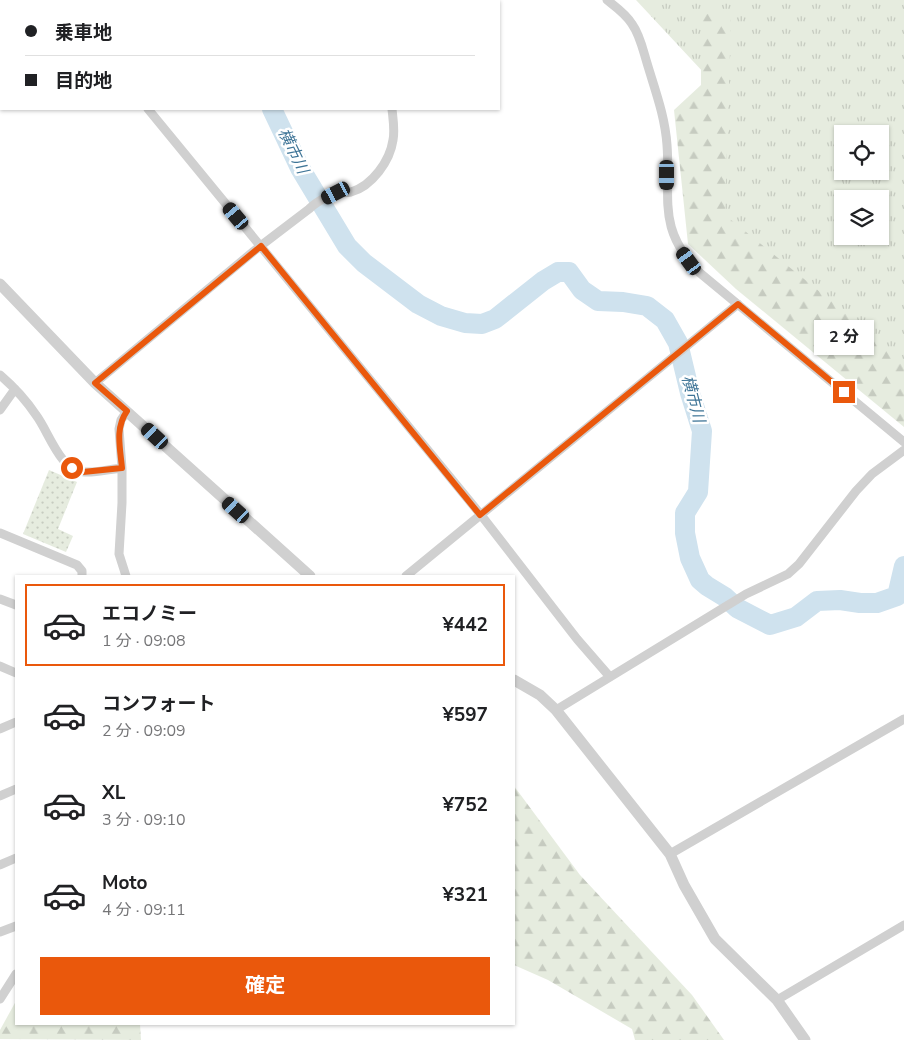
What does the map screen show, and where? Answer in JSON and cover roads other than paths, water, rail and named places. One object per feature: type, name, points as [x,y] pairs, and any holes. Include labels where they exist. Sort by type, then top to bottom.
[{"type":"street","points":[[607,0],[623,12],[632,23],[639,38],[660,106],[667,146],[668,211],[673,232],[680,249],[700,273],[904,442]]},
{"type":"street","points":[[149,110],[480,515],[577,639],[610,677]]},
{"type":"street","points":[[95,383],[313,205],[336,193],[359,189],[369,181],[386,163],[393,140],[392,110]]},
{"type":"street","points":[[0,284],[95,383],[309,575]]},
{"type":"street","points":[[407,575],[738,304]]},
{"type":"street","points":[[0,375],[38,416],[62,459],[72,468],[83,472],[122,468]]},
{"type":"street","points":[[0,410],[15,389]]},
{"type":"street","points":[[126,575],[119,554],[122,512],[122,468],[119,429],[121,420],[127,411]]},
{"type":"street","points":[[556,710],[746,594],[788,574],[799,564],[856,491],[872,474],[904,450]]},
{"type":"street","points":[[0,533],[78,565],[82,575]]},
{"type":"street","points":[[0,598],[15,605]]},
{"type":"street","points":[[0,666],[15,673]]},
{"type":"street","points":[[515,681],[540,695],[556,710],[670,854],[684,885],[715,939],[777,1000],[805,1040]]},
{"type":"street","points":[[670,854],[904,719]]},
{"type":"street","points":[[0,729],[15,722]]},
{"type":"street","points":[[0,796],[15,789]]},
{"type":"street","points":[[0,865],[15,858]]},
{"type":"street","points":[[0,932],[15,926]]},
{"type":"street","points":[[777,1000],[904,926]]},
{"type":"street","points":[[0,999],[15,976]]},
{"type":"waterway","name":"横市川","points":[[272,110],[300,168],[347,246],[364,263],[418,304],[441,316],[465,323],[482,324],[495,319],[543,281],[558,272],[569,272],[582,290],[598,301],[623,302],[647,306],[665,320],[678,343],[690,393],[702,431],[698,492],[685,513],[685,533],[690,558],[700,580],[725,597],[737,608],[770,625],[796,617],[817,601],[840,600],[877,603],[897,596],[904,566]]}]
